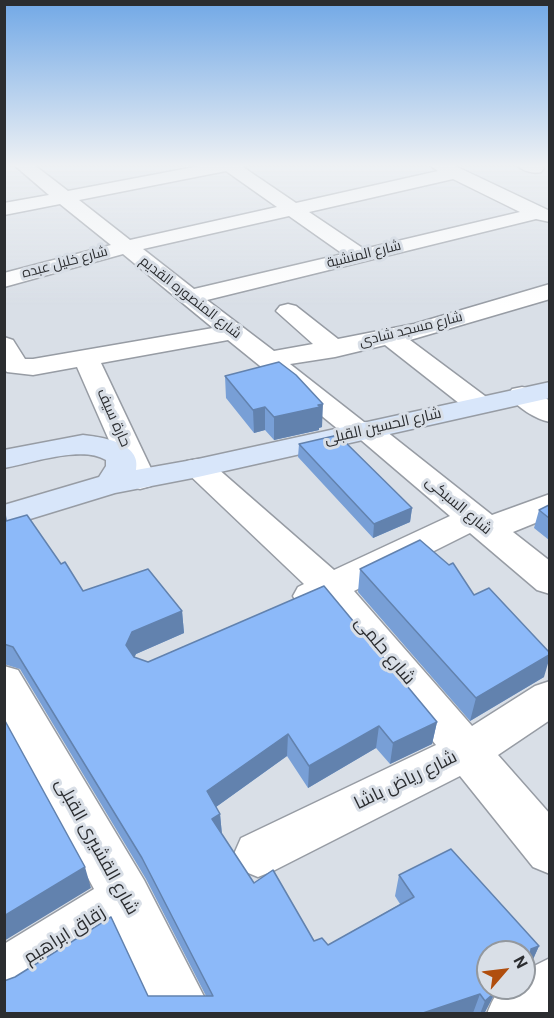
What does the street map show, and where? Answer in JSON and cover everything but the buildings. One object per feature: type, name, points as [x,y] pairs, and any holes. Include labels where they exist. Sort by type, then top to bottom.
[{"type":"main road","name":"شارع الحسين القبلى","points":[[4,516],[110,484],[198,468],[536,393]]},
{"type":"main road","points":[[4,459],[83,444],[96,445],[117,453],[121,460],[122,468],[110,484]]},
{"type":"street","name":"شارع المنصوره القديم","points":[[82,212],[269,360],[363,431]]},
{"type":"street","name":"شارع خليل عبده","points":[[4,280],[126,247],[282,212]]},
{"type":"street","points":[[297,212],[360,256]]},
{"type":"street","name":"شارع المنشية","points":[[190,297],[544,215]]},
{"type":"street","name":"شارع مسجد شادى","points":[[269,360],[390,338],[549,291]]},
{"type":"street","points":[[288,312],[335,349]]},
{"type":"street","points":[[4,345],[16,366],[23,368],[234,332]]},
{"type":"street","points":[[390,338],[479,405]]},
{"type":"street","name":"حارة سيف","points":[[86,357],[140,478]]},
{"type":"street","points":[[536,393],[549,414]]},
{"type":"street","name":"شارع السبكى","points":[[363,431],[549,581]]},
{"type":"street","name":"شارع حلمى","points":[[198,468],[330,587],[549,851]]},
{"type":"street","points":[[278,610],[480,524],[549,504]]},
{"type":"street","name":"شارع القشيرى القبلى","points":[[4,682],[126,898],[185,1014]]},
{"type":"street","name":"شارع رياض باشا","points":[[258,854],[468,751],[549,698]]},
{"type":"street","name":"زقاق ابراهيم","points":[[4,975],[126,898]]},
{"type":"street","points":[[515,1014],[549,985]]}]
